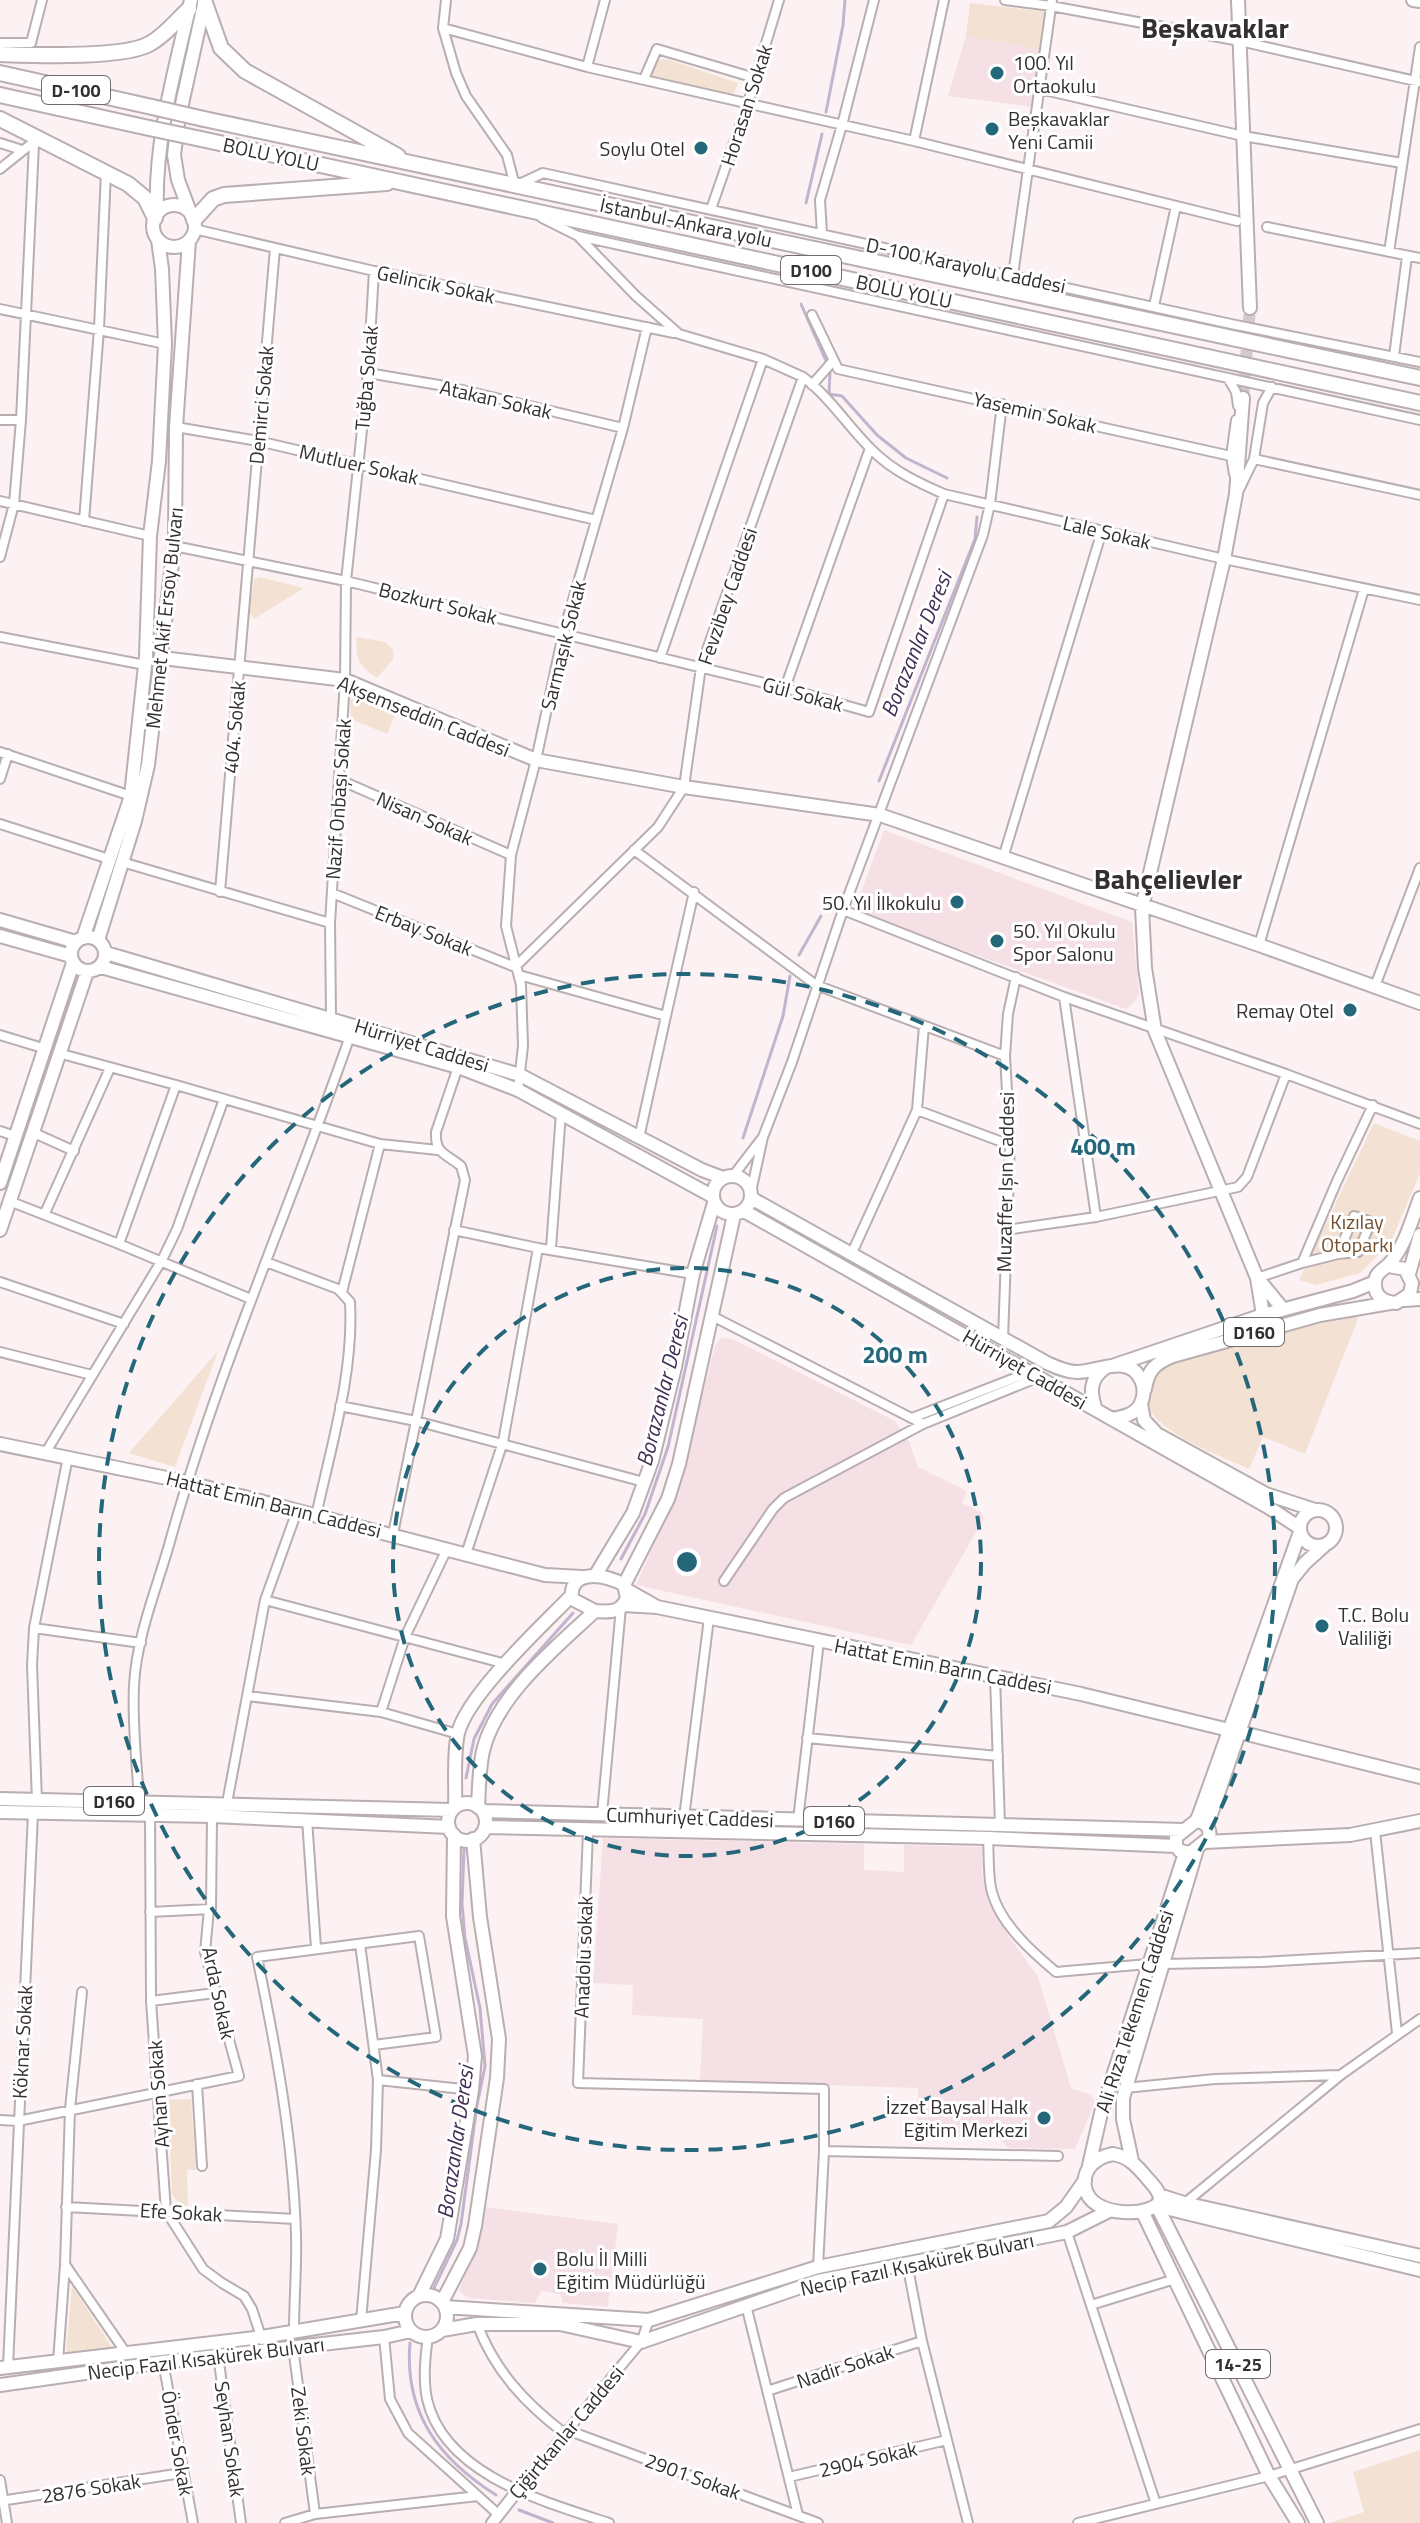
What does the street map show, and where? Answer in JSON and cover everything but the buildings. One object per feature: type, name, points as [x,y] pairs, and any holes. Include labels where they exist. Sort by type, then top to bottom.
[{"type":"highway","points":[[0,54],[55,55],[136,50],[160,37],[197,3],[221,48],[245,71],[413,164]]},
{"type":"highway","name":"İstanbul-Ankara yolu","points":[[0,73],[1420,378]]},
{"type":"highway","name":"D-100","points":[[0,95],[149,128]]},
{"type":"highway","points":[[0,119],[36,141],[106,172],[141,194],[156,216]]},
{"type":"highway","name":"BOLU YOLU","points":[[149,128],[1420,403]]},
{"type":"highway","points":[[192,227],[213,199],[224,195],[404,182]]},
{"type":"main road","points":[[1238,0],[1243,136],[1242,216],[1250,308]]},
{"type":"main road","points":[[1413,0],[1420,1]]},
{"type":"main road","points":[[192,227],[173,247],[158,240],[153,227],[164,120],[197,3]]},
{"type":"main road","points":[[192,227],[174,155],[197,3]]},
{"type":"main road","points":[[156,216],[165,207],[176,205],[185,209],[192,227]]},
{"type":"main road","name":"Mehmet Akif Ersoy Bulvarı","points":[[98,940],[143,796],[162,658],[174,546],[176,427],[186,266],[192,227]]},
{"type":"main road","name":"Mehmet Akif Ersoy Bulvarı","points":[[80,940],[131,796],[145,665],[150,536],[159,461],[165,344],[158,240]]},
{"type":"main road","points":[[162,269],[171,264],[186,266]]},
{"type":"main road","points":[[1243,398],[1236,494],[1224,559],[1142,907],[1145,968],[1155,1031],[1257,1278],[1263,1315]]},
{"type":"main road","name":"Akşemseddin Caddesi","points":[[162,658],[345,680],[536,760],[684,787],[880,815],[1420,1003]]},
{"type":"main road","points":[[0,920],[80,940],[98,940],[106,953],[101,967],[87,972],[79,969],[72,960],[0,936]]},
{"type":"main road","points":[[0,1230],[32,1132],[72,960],[80,940]]},
{"type":"main road","name":"Hürriyet Caddesi","points":[[106,953],[520,1075],[702,1170],[728,1177]]},
{"type":"main road","name":"Hürriyet Caddesi","points":[[101,967],[458,1067],[518,1090],[713,1199]]},
{"type":"main road","points":[[0,1183],[15,1136],[87,972]]},
{"type":"main road","points":[[419,2296],[447,2239],[475,2056],[453,1916],[448,1818],[453,1808],[458,1734],[475,1701],[571,1594],[575,1583],[588,1576],[633,1513],[675,1367],[715,1185],[728,1177],[745,1181],[751,1195],[739,1213],[679,1464],[668,1499],[626,1588],[622,1606]]},
{"type":"main road","name":"Hürriyet Caddesi","points":[[751,1195],[851,1255],[1047,1363],[1072,1372],[1112,1366]]},
{"type":"main road","name":"D160","points":[[1112,1366],[1263,1315],[1353,1291],[1375,1282],[1379,1272],[1389,1266],[1402,1242],[1420,1198]]},
{"type":"main road","points":[[713,1199],[722,1212],[739,1213]]},
{"type":"main road","name":"Hürriyet Caddesi","points":[[739,1213],[1035,1374],[1268,1507],[1300,1530]]},
{"type":"main road","points":[[1397,1301],[1410,1294],[1420,1235]]},
{"type":"main road","points":[[1389,1266],[1400,1266],[1414,1281]]},
{"type":"main road","points":[[1257,1278],[1283,1309]]},
{"type":"main road","points":[[1375,1282],[1378,1295],[1397,1301],[1420,1299]]},
{"type":"main road","name":"D160","points":[[1142,1400],[1147,1374],[1154,1366],[1173,1356],[1276,1326],[1397,1301]]},
{"type":"main road","points":[[1112,1366],[1131,1369],[1142,1380],[1144,1420],[1157,1434],[1266,1494],[1325,1511],[1335,1522],[1333,1537],[1292,1579],[1234,1731]]},
{"type":"main road","name":"Hürriyet Caddesi","points":[[1096,1410],[1092,1385],[1100,1371],[1112,1366]]},
{"type":"main road","points":[[1112,1419],[1128,1415],[1142,1400]]},
{"type":"main road","name":"Hattat Emin Barın Caddesi","points":[[0,1444],[186,1482],[545,1575]]},
{"type":"main road","points":[[1202,1823],[1210,1833],[1191,1847],[1176,1837],[1202,1823],[1305,1515],[1315,1510]]},
{"type":"main road","points":[[1300,1530],[1310,1544],[1326,1544]]},
{"type":"main road","points":[[545,1575],[605,1577],[657,1607]]},
{"type":"main road","points":[[545,1575],[571,1594],[577,1603],[595,1611],[612,1611],[622,1606],[657,1607]]},
{"type":"main road","name":"Hattat Emin Barın Caddesi","points":[[657,1607],[1095,1697],[1420,1777]]},
{"type":"main road","points":[[451,1831],[464,1840],[481,1834],[485,1827],[481,1809],[483,1750],[490,1729],[500,1711],[556,1647],[595,1611]]},
{"type":"main road","name":"D160","points":[[0,1799],[35,1807],[150,1815],[307,1819],[451,1831]]},
{"type":"main road","name":"D160","points":[[0,1812],[139,1801],[227,1803]]},
{"type":"main road","points":[[227,1803],[453,1808],[466,1803],[481,1809]]},
{"type":"main road","name":"Cumhuriyet Caddesi","points":[[481,1809],[684,1818],[1185,1830]]},
{"type":"main road","name":"Cumhuriyet Caddesi","points":[[485,1827],[988,1838],[1191,1847],[1350,1835],[1420,1821]]},
{"type":"main road","points":[[442,2330],[447,2318],[444,2304],[470,2248],[475,2226],[497,2078],[499,2039],[480,1917],[473,1839]]},
{"type":"main road","name":"Ali Rıza Tekemen Caddesi","points":[[1086,2175],[1101,2113],[1148,1964],[1191,1847]]},
{"type":"main road","name":"Ali Rıza Tekemen Caddesi","points":[[1132,2161],[1123,2119],[1125,2088],[1162,1964],[1191,1847]]},
{"type":"main road","points":[[1132,2161],[1122,2155],[1104,2155],[1096,2159],[1086,2175],[1086,2193],[1091,2202],[1109,2211],[1148,2211],[1158,2201],[1184,2203],[1420,2256]]},
{"type":"main road","name":"14-25","points":[[1132,2161],[1158,2201],[1317,2523]]},
{"type":"main road","name":"Necip Fazıl Kısakürek Bulvarı","points":[[444,2304],[649,2320],[818,2267],[1049,2221],[1066,2207],[1086,2175]]},
{"type":"main road","points":[[1158,2201],[1420,2270]]},
{"type":"main road","name":"Necip Fazıl Kısakürek Bulvarı","points":[[641,2342],[818,2281],[1067,2232],[1109,2211]]},
{"type":"main road","points":[[1142,2211],[1175,2279]]},
{"type":"main road","name":"14-25","points":[[1175,2279],[1269,2476],[1298,2523]]},
{"type":"main road","points":[[444,2304],[431,2295],[419,2296],[409,2302],[405,2313],[407,2326],[411,2331],[428,2337],[442,2330],[477,2324],[560,2324],[641,2342]]},
{"type":"main road","name":"Necip Fazıl Kısakürek Bulvarı","points":[[0,2385],[218,2355],[294,2332],[405,2313]]},
{"type":"main road","name":"Necip Fazıl Kısakürek Bulvarı","points":[[4,2368],[126,2353],[263,2343],[293,2347],[411,2331]]},
{"type":"street","points":[[0,43],[31,43],[42,0]]},
{"type":"street","points":[[446,0],[443,28],[447,47],[466,96],[507,155],[515,186]]},
{"type":"street","points":[[587,67],[605,0]]},
{"type":"street","name":"Horasan Sokak","points":[[711,209],[779,0]]},
{"type":"street","points":[[822,234],[820,200],[874,0]]},
{"type":"street","points":[[914,141],[944,0]]},
{"type":"street","points":[[1005,0],[1052,3],[1418,81]]},
{"type":"street","points":[[1013,275],[1052,3]]},
{"type":"street","points":[[443,28],[587,67],[914,141],[1176,206],[1242,216]]},
{"type":"street","points":[[1389,252],[1418,81],[1420,47]]},
{"type":"street","points":[[644,79],[657,49],[755,78]]},
{"type":"street","points":[[1040,89],[1243,136],[1402,163]]},
{"type":"street","points":[[0,169],[36,141]]},
{"type":"street","points":[[0,557],[14,504],[36,141]]},
{"type":"street","points":[[0,143],[22,150]]},
{"type":"street","points":[[84,521],[99,329],[106,172]]},
{"type":"street","name":"D-100 Karayolu Caddesi","points":[[515,186],[543,173],[1420,362]]},
{"type":"street","points":[[1154,306],[1176,206]]},
{"type":"street","points":[[523,208],[578,236],[814,285],[1420,420]]},
{"type":"street","name":"Gelincik Sokak","points":[[192,227],[374,271],[679,334]]},
{"type":"street","points":[[1267,227],[1420,258]]},
{"type":"street","points":[[578,236],[636,296],[679,334],[763,359],[803,377]]},
{"type":"street","name":"Demirci Sokak","points":[[249,563],[275,248]]},
{"type":"street","points":[[1394,356],[1407,256]]},
{"type":"street","name":"Tuğba Sokak","points":[[346,581],[368,373],[374,271]]},
{"type":"street","points":[[0,309],[165,344]]},
{"type":"street","points":[[812,315],[835,365],[812,385]]},
{"type":"street","name":"Sarmaşık Sokak","points":[[517,971],[506,926],[511,855],[536,760],[563,634],[623,428],[647,327]]},
{"type":"street","points":[[660,658],[763,359]]},
{"type":"street","name":"Yasemin Sokak","points":[[835,365],[1231,456]]},
{"type":"street","name":"Atakan Sokak","points":[[368,373],[445,386],[623,428]]},
{"type":"street","name":"Lale Sokak","points":[[803,377],[870,448],[902,474],[944,494],[1224,559],[1420,600]]},
{"type":"street","name":"Fevzibey Caddesi","points":[[517,971],[658,827],[684,787],[701,667],[803,377]]},
{"type":"street","points":[[1228,378],[1238,399],[1231,456],[1236,494]]},
{"type":"street","points":[[1236,494],[1254,459],[1263,403],[1272,387]]},
{"type":"street","points":[[751,1195],[763,1137],[792,1062],[816,985],[983,535],[990,504],[1002,404]]},
{"type":"street","points":[[0,420],[21,420]]},
{"type":"street","name":"Mutluer Sokak","points":[[176,427],[258,441],[596,520]]},
{"type":"street","points":[[785,688],[870,448]]},
{"type":"street","points":[[1254,459],[1420,495]]},
{"type":"street","name":"Gül Sokak","points":[[701,667],[869,712],[944,494]]},
{"type":"street","points":[[0,501],[150,536]]},
{"type":"street","points":[[1003,858],[1102,531]]},
{"type":"street","name":"Bozkurt Sokak","points":[[174,546],[346,581],[701,667]]},
{"type":"street","name":"404. Sokak","points":[[220,892],[249,563]]},
{"type":"street","name":"Nazif Onbaşı Sokak","points":[[331,1017],[330,923],[345,680],[346,581]]},
{"type":"street","points":[[1259,945],[1364,589]]},
{"type":"street","points":[[0,637],[145,665]]},
{"type":"street","points":[[0,779],[4,753],[131,796]]},
{"type":"street","name":"Nisan Sokak","points":[[340,780],[511,855]]},
{"type":"street","points":[[0,824],[109,859]]},
{"type":"street","points":[[634,850],[816,985],[1005,1056]]},
{"type":"street","points":[[122,862],[330,923]]},
{"type":"street","points":[[1375,986],[1419,873]]},
{"type":"street","points":[[639,1138],[694,892]]},
{"type":"street","name":"Erbay Sokak","points":[[332,893],[517,971],[666,1016]]},
{"type":"street","points":[[843,910],[1155,1031],[1286,1074],[1420,1124]]},
{"type":"street","points":[[517,971],[523,1046],[518,1090]]},
{"type":"street","name":"Muzaffer Işın Caddesi","points":[[1003,1340],[1010,1145],[1005,1056],[1008,1014],[1016,977]]},
{"type":"street","points":[[1064,997],[1096,1217]]},
{"type":"street","points":[[851,1255],[917,1110],[924,1026]]},
{"type":"street","points":[[0,1035],[318,1128],[380,1144],[438,1150],[461,1166],[465,1180],[393,1534]]},
{"type":"street","points":[[139,1801],[134,1685],[141,1643],[186,1482],[350,1036]]},
{"type":"street","points":[[438,1150],[436,1132],[458,1067]]},
{"type":"street","points":[[45,1213],[110,1068]]},
{"type":"street","points":[[1006,1230],[1096,1217],[1238,1187],[1247,1177],[1286,1074]]},
{"type":"street","points":[[119,1244],[176,1085]]},
{"type":"street","points":[[46,1452],[162,1260],[177,1229],[224,1099]]},
{"type":"street","points":[[1302,1263],[1373,1105]]},
{"type":"street","points":[[917,1110],[1010,1145]]},
{"type":"street","points":[[551,1248],[561,1113]]},
{"type":"street","points":[[0,1131],[15,1136]]},
{"type":"street","points":[[32,1132],[74,1151]]},
{"type":"street","points":[[728,1177],[763,1137]]},
{"type":"street","points":[[342,1292],[380,1144]]},
{"type":"street","points":[[9,1201],[162,1260],[251,1299]]},
{"type":"street","points":[[1257,1278],[1302,1263],[1358,1252],[1371,1222],[1354,1216],[1338,1254]]},
{"type":"street","points":[[454,1230],[538,1248],[693,1274]]},
{"type":"street","points":[[466,1554],[503,1442],[538,1248]]},
{"type":"street","points":[[266,1262],[342,1292],[350,1302],[352,1329],[340,1406],[316,1516]]},
{"type":"street","points":[[0,1282],[124,1324]]},
{"type":"street","points":[[712,1316],[923,1424]]},
{"type":"street","points":[[0,1352],[92,1375]]},
{"type":"street","points":[[912,1418],[1035,1374]]},
{"type":"street","points":[[724,1581],[773,1509],[784,1498],[923,1424],[1035,1374]]},
{"type":"street","points":[[340,1406],[503,1442],[644,1482]]},
{"type":"street","name":"Köknar Sokak","points":[[4,2368],[35,1807],[34,1628],[68,1457]]},
{"type":"street","points":[[227,1803],[265,1600],[297,1511]]},
{"type":"street","points":[[381,1712],[405,1637],[447,1549]]},
{"type":"street","points":[[265,1600],[506,1664]]},
{"type":"street","points":[[602,1814],[622,1606]]},
{"type":"street","points":[[684,1818],[709,1618]]},
{"type":"street","points":[[34,1628],[141,1643]]},
{"type":"street","points":[[798,1820],[819,1641]]},
{"type":"street","points":[[995,1676],[1000,1825]]},
{"type":"street","points":[[247,1696],[381,1712],[458,1734]]},
{"type":"street","points":[[807,1738],[998,1756]]},
{"type":"street","name":"Ayhan Sokak","points":[[150,1815],[151,2001],[166,2211],[203,2269],[244,2296],[252,2309],[263,2343]]},
{"type":"street","name":"Arda Sokak","points":[[197,2084],[239,2076],[205,1952],[211,1909],[212,1816]]},
{"type":"street","points":[[307,1819],[316,1948]]},
{"type":"street","name":"Anadolu sokak","points":[[588,1831],[578,2083],[824,2089],[824,2151]]},
{"type":"street","points":[[1375,1831],[1397,2033]]},
{"type":"street","points":[[988,1838],[991,1890],[1004,1917],[1032,1953],[1056,1972],[1148,1964]]},
{"type":"street","points":[[150,1912],[209,1909]]},
{"type":"street","points":[[294,2332],[295,2219],[278,2053],[257,1957],[419,1936],[436,2037],[374,2045]]},
{"type":"street","points":[[360,1944],[378,2080],[376,2150],[361,2321]]},
{"type":"street","points":[[1162,1964],[1420,1953]]},
{"type":"street","points":[[58,2362],[70,2109],[82,1992]]},
{"type":"street","points":[[151,2001],[215,1993]]},
{"type":"street","points":[[1184,2203],[1342,2074],[1420,2019]]},
{"type":"street","points":[[1125,2088],[1215,2079],[1342,2074]]},
{"type":"street","points":[[378,2080],[472,2090]]},
{"type":"street","points":[[0,2120],[18,2121],[197,2084],[202,2166]]},
{"type":"street","points":[[818,2267],[824,2151],[1058,2156]]},
{"type":"street","name":"Efe Sokak","points":[[66,2207],[295,2219]]},
{"type":"street","points":[[1067,2232],[1156,2504]]},
{"type":"street","points":[[907,2263],[922,2341],[968,2523]]},
{"type":"street","points":[[65,2265],[126,2353]]},
{"type":"street","points":[[1091,2305],[1175,2279]]},
{"type":"street","points":[[746,2305],[798,2515]]},
{"type":"street","points":[[641,2342],[649,2320]]},
{"type":"street","name":"2901 Sokak","points":[[477,2324],[485,2345],[508,2382],[522,2398],[566,2431],[818,2523]]},
{"type":"street","points":[[384,2337],[390,2399],[408,2433],[478,2496],[495,2518]]},
{"type":"street","points":[[428,2337],[425,2359],[427,2400],[442,2435],[484,2475],[609,2523]]},
{"type":"street","name":"Nadir Sokak","points":[[767,2391],[922,2341]]},
{"type":"street","name":"Çiğirtkanlar Caddesi","points":[[495,2518],[641,2342]]},
{"type":"street","name":"Zeki Sokak","points":[[293,2347],[315,2514]]},
{"type":"street","name":"Seyhan Sokak","points":[[218,2355],[241,2523]]},
{"type":"street","name":"Önder Sokak","points":[[163,2362],[193,2523]]},
{"type":"street","points":[[1078,2523],[1269,2476],[1420,2429]]},
{"type":"street","name":"2904 Sokak","points":[[789,2477],[947,2440]]},
{"type":"street","name":"2876 Sokak","points":[[2,2502],[182,2473]]},
{"type":"street","points":[[0,2480],[7,2523]]},
{"type":"street","points":[[285,2523],[315,2514],[478,2496]]},
{"type":"shaded area","name":"100. Yıl Ortaokulu","points":[[966,36],[1043,50],[1034,107],[948,96]]},
{"type":"shaded area","points":[[884,830],[1132,922],[1139,994],[1136,1000],[1126,1009],[854,911]]},
{"type":"shaded area","points":[[721,1338],[732,1339],[895,1421],[909,1441],[918,1467],[967,1491],[962,1503],[981,1512],[984,1518],[911,1645],[636,1585],[675,1497],[715,1346]]},
{"type":"shaded area","points":[[603,1838],[864,1844],[864,1870],[904,1872],[904,1845],[982,1847],[982,1872],[988,1901],[1038,1977],[1071,2088],[1091,2095],[1095,2102],[1075,2149],[1008,2148],[1000,2139],[917,2136],[918,2088],[700,2081],[703,2019],[632,2015],[633,1985],[593,1983]]},
{"type":"shaded area","name":"Bolu İl Milli Eğitim Müdürlüğü","points":[[485,2207],[618,2224],[608,2307],[563,2303],[560,2294],[541,2291],[535,2303],[468,2298],[459,2291],[479,2236]]},
{"type":"green space","points":[[970,3],[1047,12],[1043,50],[966,36]]},
{"type":"green space","points":[[666,59],[738,83],[734,93],[729,95],[650,75],[656,61]]},
{"type":"green space","points":[[259,577],[304,588],[254,619],[249,612],[254,579]]},
{"type":"green space","points":[[357,637],[385,642],[393,649],[394,658],[377,678],[360,661],[356,650]]},
{"type":"green space","points":[[355,698],[395,715],[387,734],[351,719],[350,700]]},
{"type":"green space","name":"Kızılay Otoparkı","points":[[1374,1123],[1420,1141],[1420,1173],[1390,1244],[1360,1273],[1316,1285],[1299,1280]]},
{"type":"green space","points":[[1359,1316],[1305,1454],[1263,1437],[1249,1469],[1174,1433],[1151,1412],[1148,1392],[1162,1367],[1310,1326]]},
{"type":"green space","points":[[218,1351],[175,1467],[129,1453]]},
{"type":"green space","points":[[191,2099],[196,2170],[187,2170],[188,2207],[172,2194],[168,2100]]},
{"type":"green space","points":[[72,2286],[113,2349],[66,2355]]},
{"type":"green space","points":[[1420,2450],[1420,2523],[1330,2523],[1364,2512],[1353,2472]]},
{"type":"waterway","name":"Borazanlar Deresi","points":[[826,112],[845,0]]},
{"type":"waterway","name":"Borazanlar Deresi","points":[[806,203],[822,134]]},
{"type":"waterway","name":"Borazanlar Deresi","points":[[801,304],[826,361]]},
{"type":"waterway","name":"Borazanlar Deresi","points":[[830,372],[829,394],[842,396],[877,435],[906,458],[947,478]]},
{"type":"waterway","name":"Borazanlar Deresi","points":[[879,781],[975,539],[977,517]]},
{"type":"waterway","name":"Borazanlar Deresi","points":[[799,955],[821,916]]},
{"type":"waterway","name":"Borazanlar Deresi","points":[[743,1138],[783,1016],[790,976]]},
{"type":"waterway","name":"Borazanlar Deresi","points":[[621,1559],[645,1514],[668,1447],[717,1226]]},
{"type":"waterway","name":"Borazanlar Deresi","points":[[466,1778],[474,1739],[492,1704],[573,1613]]},
{"type":"waterway","name":"Borazanlar Deresi","points":[[432,2292],[457,2240],[461,2224],[485,2066],[480,2008],[465,1938],[462,1904],[464,1848]]},
{"type":"waterway","name":"Borazanlar Deresi","points":[[410,2343],[413,2391],[429,2432],[458,2466],[496,2495]]},
{"type":"waterway","name":"Borazanlar Deresi","points":[[519,2510],[553,2523]]},
{"type":"tunnel","points":[[1243,398],[1250,308]]},
{"type":"place","name":"100. Yıl Ortaokulu","points":[[997,73]]},
{"type":"place","name":"Beşkavaklar Yeni Camii","points":[[992,129]]},
{"type":"place","name":"Soylu Otel","points":[[701,148]]},
{"type":"place","name":"50. Yıl İlkokulu","points":[[957,902]]},
{"type":"place","name":"50. Yıl Okulu Spor Salonu","points":[[997,941]]},
{"type":"place","name":"Remay Otel","points":[[1350,1010]]},
{"type":"place","name":"T.C. Bolu Valiliği","points":[[1322,1626]]},
{"type":"place","name":"İzzet Baysal Halk Eğitim Merkezi","points":[[1044,2118]]},
{"type":"place","name":"Bolu İl Milli Eğitim Müdürlüğü","points":[[540,2269]]},
{"type":"district","name":"Beşkavaklar","points":[[1215,27]]},
{"type":"district","name":"Bahçelievler","points":[[1168,878]]}]
